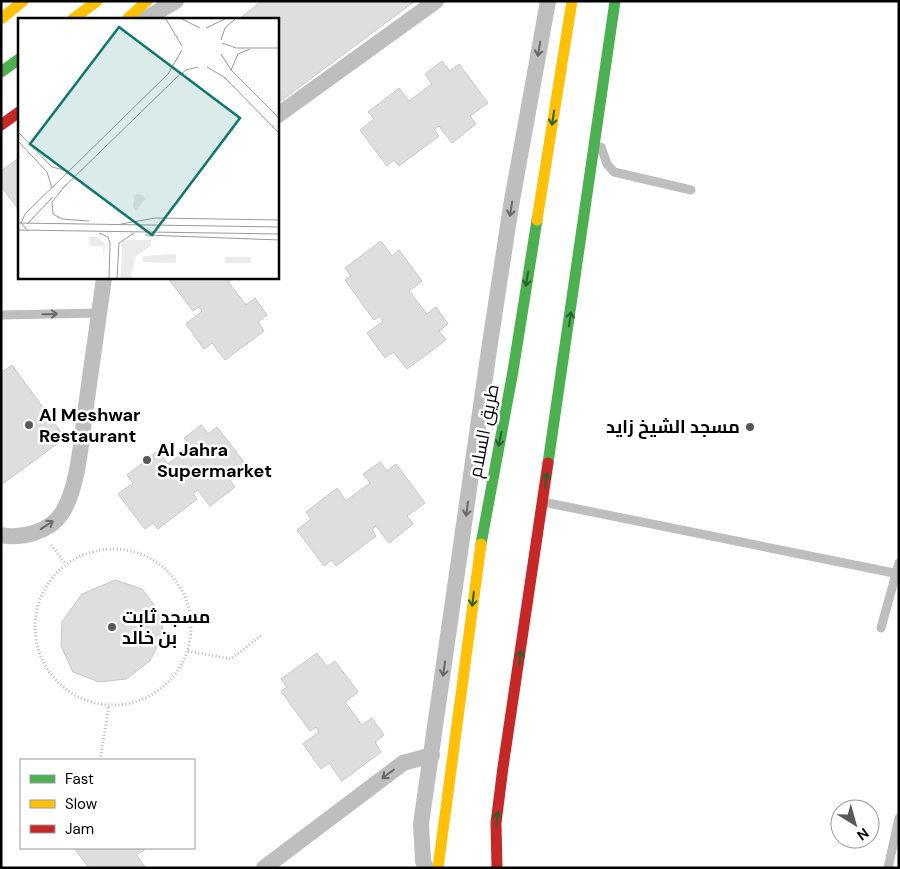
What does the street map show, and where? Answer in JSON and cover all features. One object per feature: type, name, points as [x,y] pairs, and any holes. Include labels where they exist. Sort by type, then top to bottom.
[{"type":"main road","points":[[1,19],[23,1]]},
{"type":"main road","points":[[74,18],[97,1]]},
{"type":"main road","points":[[128,18],[148,1]]},
{"type":"main road","name":"طريق السلام","points":[[438,868],[443,842],[478,553],[513,371],[572,1]]},
{"type":"main road","points":[[497,868],[496,823],[597,138],[615,1]]},
{"type":"main road","points":[[611,20],[627,1]]},
{"type":"main road","points":[[1,72],[18,60]]},
{"type":"main road","points":[[1,124],[18,113]]},
{"type":"street","points":[[144,18],[148,1]]},
{"type":"street","points":[[146,18],[176,1]]},
{"type":"street","points":[[279,114],[436,1]]},
{"type":"street","points":[[426,868],[422,861],[422,824],[511,206],[548,1]]},
{"type":"street","points":[[1,536],[12,537],[32,534],[49,525],[62,514],[75,477],[82,438],[104,279]]},
{"type":"street","points":[[489,350],[513,371]]},
{"type":"street","points":[[264,868],[403,763],[432,754]]},
{"type":"lane","points":[[597,138],[607,164],[614,172],[691,190]]},
{"type":"lane","points":[[1,315],[99,313]]},
{"type":"lane","points":[[543,502],[897,574]]},
{"type":"lane","points":[[881,628],[899,563]]},
{"type":"lane","points":[[888,868],[898,821]]},
{"type":"path","points":[[111,548],[135,552],[157,562],[174,578],[187,600],[191,625],[188,651],[176,674],[158,692],[134,703],[109,706],[85,701],[64,689],[48,672],[37,650],[34,626],[38,603],[49,581],[66,564],[87,553],[111,548]]},
{"type":"path","points":[[188,651],[231,659],[262,635]]},
{"type":"path","points":[[100,759],[109,706]]},
{"type":"building","points":[[262,1],[415,1],[279,102],[279,18],[240,18]]},
{"type":"building","points":[[442,61],[450,71],[459,64],[488,103],[470,116],[476,124],[452,143],[439,126],[434,130],[439,136],[399,166],[394,160],[387,166],[360,130],[374,119],[368,112],[399,88],[409,101],[432,84],[425,74]]},
{"type":"building","points":[[18,159],[18,209],[1,186],[1,171]]},
{"type":"building","points":[[381,241],[392,256],[399,250],[422,281],[409,291],[427,314],[436,307],[448,324],[439,331],[446,340],[407,369],[393,352],[385,358],[367,333],[383,321],[380,316],[374,320],[345,280],[351,276],[345,268]]},
{"type":"building","points":[[169,279],[232,279],[228,282],[246,305],[255,298],[267,315],[258,322],[264,331],[225,360],[212,343],[204,349],[186,324],[202,311],[199,307],[193,311]]},
{"type":"building","name":"Al Meshwar Restaurant","points":[[12,365],[65,438],[1,485],[1,373]]},
{"type":"building","points":[[201,425],[208,434],[217,427],[247,466],[229,479],[235,487],[210,506],[198,490],[193,493],[197,499],[158,529],[153,523],[145,529],[118,494],[133,483],[127,475],[158,451],[168,464],[191,447],[184,438]]},
{"type":"building","points":[[380,462],[387,471],[396,464],[425,503],[407,516],[413,524],[389,543],[376,526],[372,530],[376,536],[336,566],[332,560],[324,566],[297,530],[311,519],[306,512],[337,488],[346,501],[370,483],[363,474]]},
{"type":"building","name":"مسجد ثابت بن خالد","points":[[115,580],[142,589],[158,610],[164,633],[150,661],[126,679],[99,682],[73,672],[61,646],[62,622],[82,594]]},
{"type":"building","points":[[317,653],[327,667],[335,661],[358,692],[345,702],[362,725],[372,718],[384,735],[375,742],[381,752],[342,781],[329,763],[321,769],[303,744],[319,732],[316,727],[310,731],[281,691],[287,687],[281,679]]},
{"type":"building","points":[[75,849],[145,849],[136,855],[146,868],[89,868]]},
{"type":"traffic: fast","points":[[548,463],[615,1]]},
{"type":"traffic: fast","points":[[1,72],[18,60]]},
{"type":"traffic: fast","points":[[481,544],[513,371],[537,220]]},
{"type":"traffic: slow","points":[[1,19],[23,1]]},
{"type":"traffic: slow","points":[[74,18],[97,1]]},
{"type":"traffic: slow","points":[[128,18],[147,1]]},
{"type":"traffic: slow","points":[[537,220],[572,1]]},
{"type":"traffic: slow","points":[[438,868],[481,544]]},
{"type":"traffic: jam","points":[[1,125],[18,113]]},
{"type":"traffic: jam","points":[[497,868],[496,823],[503,767],[548,463]]},
{"type":"place","name":"Al Meshwar Restaurant","points":[[29,425]]},
{"type":"place","name":"مسجد الشيخ زايد","points":[[750,427]]},
{"type":"place","name":"Al Jahra Supermarket","points":[[147,460]]},
{"type":"place","name":"مسجد ثابت بن خالد","points":[[112,627]]}]
